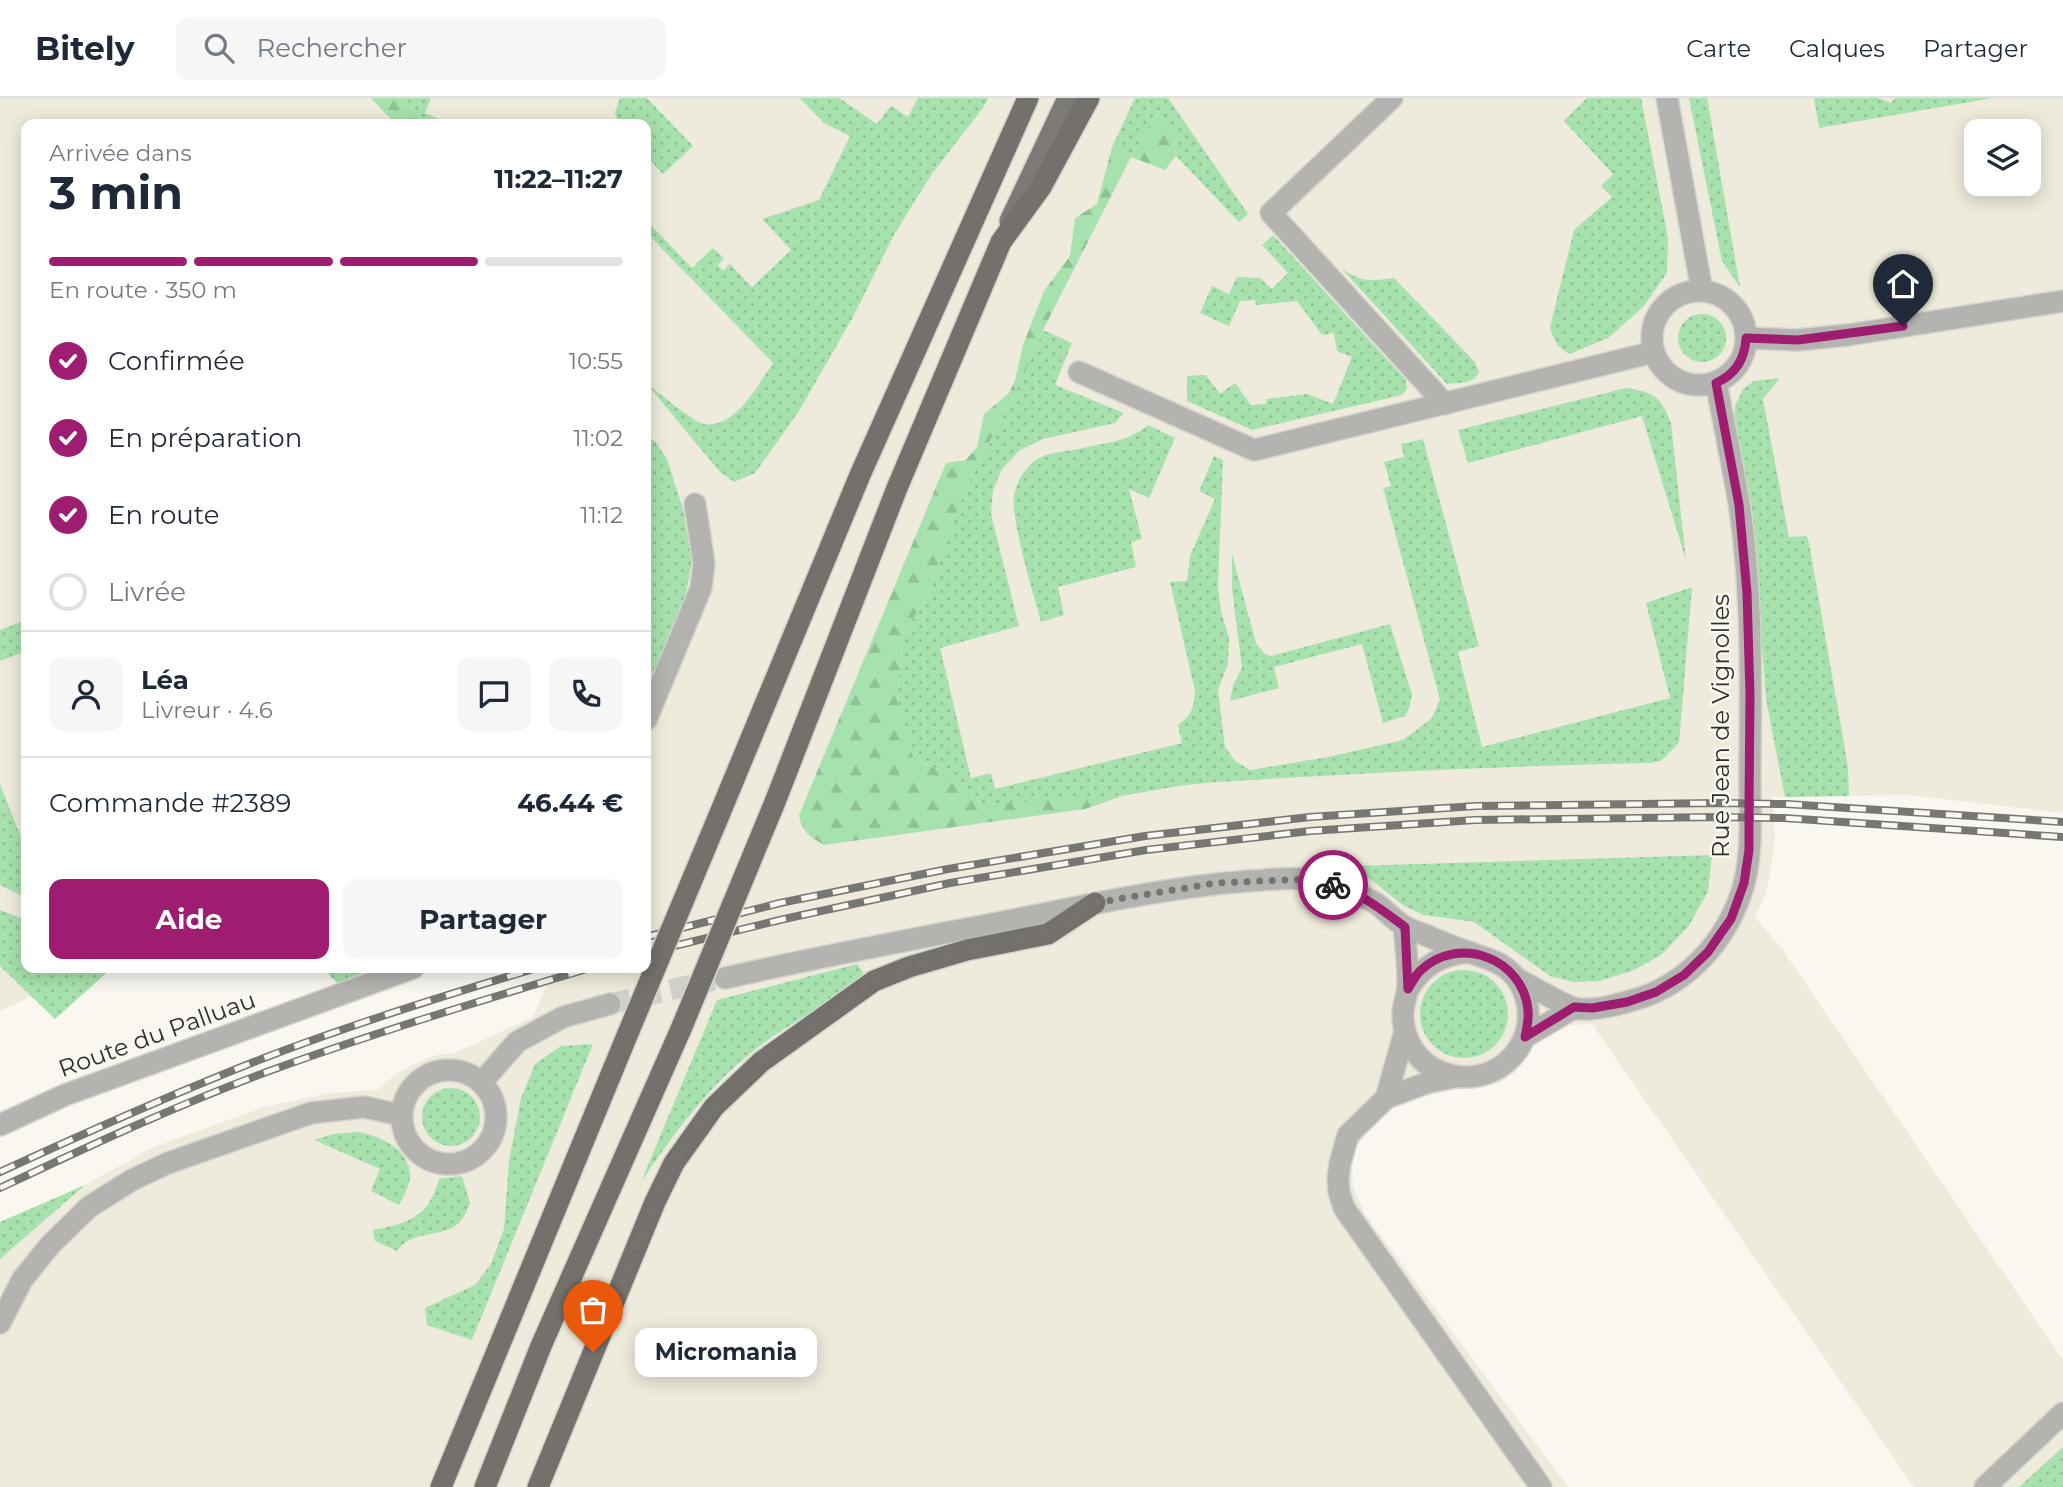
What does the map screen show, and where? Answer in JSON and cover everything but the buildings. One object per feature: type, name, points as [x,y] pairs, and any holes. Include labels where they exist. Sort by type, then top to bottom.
[{"type":"highway","points":[[441,1487],[860,475],[1028,98]]},
{"type":"highway","points":[[485,1487],[541,1346],[681,1029],[775,802],[897,488],[1001,242],[1041,187],[1089,98]]},
{"type":"highway","points":[[538,1487],[655,1202],[674,1163],[715,1107],[761,1062],[874,981],[909,967],[967,950],[1048,934],[1094,903]]},
{"type":"main road","points":[[1001,242],[1068,98]]},
{"type":"street","points":[[1392,98],[1271,214],[1445,404]]},
{"type":"street","points":[[1667,98],[1702,291]]},
{"type":"street","points":[[1702,291],[1718,295],[1732,304],[1742,317],[1746,338],[1744,354],[1736,368],[1716,383],[1698,386],[1682,383],[1662,368],[1654,352],[1653,329],[1662,309],[1681,294],[1702,291]]},
{"type":"street","points":[[1746,338],[1798,340],[1848,335],[2063,301]]},
{"type":"street","points":[[1079,372],[1254,450],[1654,352]]},
{"type":"street","name":"Rue Jean de Vignolles","points":[[1517,979],[1574,1007],[1592,1008],[1627,1002],[1656,992],[1684,975],[1708,952],[1731,919],[1744,883],[1749,850],[1750,695],[1747,593],[1739,505],[1716,383]]},
{"type":"street","points":[[651,708],[701,588],[704,563],[695,503]]},
{"type":"street","points":[[725,978],[1094,903],[1216,883],[1307,879],[1358,894],[1378,905],[1405,927],[1469,952],[1488,956],[1505,966],[1517,979],[1528,1009],[1525,1037],[1517,1052],[1496,1070],[1475,1077],[1455,1077],[1429,1082],[1386,1098],[1349,1135],[1343,1149],[1338,1178],[1344,1208],[1541,1487]]},
{"type":"street","points":[[1405,927],[1408,989]]},
{"type":"street","points":[[1455,1077],[1424,1063],[1412,1049],[1405,1031],[1402,1011],[1408,989],[1419,972],[1432,962],[1451,954],[1469,952]]},
{"type":"street","name":"Route du Palluau","points":[[0,1125],[65,1095],[399,973]]},
{"type":"street","points":[[482,1082],[517,1042],[563,1017],[610,1004]]},
{"type":"street","name":"Rue Jean de Vignolles","points":[[1525,1037],[1574,1007]]},
{"type":"street","points":[[1386,1098],[1405,1031]]},
{"type":"street","points":[[454,1070],[469,1074],[482,1082],[496,1106],[494,1134],[487,1146],[466,1162],[453,1165],[427,1159],[416,1151],[408,1141],[401,1115],[413,1086],[431,1073],[454,1070]]},
{"type":"street","points":[[0,1323],[22,1280],[50,1245],[89,1207],[132,1180],[168,1163],[310,1113],[364,1107],[401,1115]]},
{"type":"street","points":[[1985,1487],[2063,1413]]},
{"type":"shaded area","points":[[0,98],[371,98],[390,119],[21,119],[21,973],[106,973],[55,1019],[31,996],[0,1011]]},
{"type":"shaded area","points":[[422,98],[2063,98],[2063,813],[1908,795],[1772,797],[1775,837],[1771,869],[1766,893],[1755,917],[1782,949],[2063,1360],[2063,1447],[2019,1487],[1914,1487],[1592,1024],[1539,1027],[1526,1059],[1515,1072],[1501,1082],[1400,1102],[1365,1135],[1355,1150],[1352,1165],[1353,1187],[1365,1214],[1568,1487],[0,1487],[0,1259],[85,1185],[154,1147],[264,1107],[330,1093],[377,1090],[416,1063],[437,1055],[455,1053],[533,1017],[552,973],[651,973],[651,119],[425,119]]},
{"type":"green space","points":[[371,98],[404,98],[422,119],[390,119]]},
{"type":"green space","points":[[404,98],[431,98],[425,113],[440,119],[422,119]]},
{"type":"green space","points":[[620,98],[647,98],[693,146],[663,174],[651,161],[651,119],[617,119],[615,112]]},
{"type":"green space","points":[[800,98],[839,98],[877,124],[891,106],[908,117],[918,98],[988,98],[931,175],[894,235],[853,317],[799,411],[755,473],[734,482],[720,472],[651,387],[699,422],[715,424],[736,413],[773,363],[651,237],[651,225],[692,268],[713,248],[724,258],[718,265],[723,271],[730,264],[752,287],[791,250],[762,219],[819,200],[850,136],[824,123]]},
{"type":"green space","points":[[1135,98],[1168,98],[1248,214],[1239,222],[1176,156],[1174,138],[1158,112],[1132,155],[1112,147]]},
{"type":"green space","points":[[1587,98],[1641,98],[1668,238],[1667,273],[1643,307],[1608,338],[1569,354],[1556,343],[1550,327],[1574,230],[1612,197],[1601,186],[1613,174],[1564,121]]},
{"type":"green space","points":[[1689,98],[1707,98],[1740,287],[1722,261]]},
{"type":"green space","points":[[1814,98],[1878,98],[1891,103],[1895,98],[1993,98],[1819,128]]},
{"type":"green space","points":[[1158,112],[1174,138],[1176,156],[1165,170],[1131,157],[967,485],[929,594],[903,634],[897,702],[914,760],[956,776],[983,804],[1125,795],[1085,809],[824,845],[807,833],[799,815],[946,463],[966,460],[977,447],[984,414],[1009,393],[1015,380],[1023,345],[1044,291],[1070,256],[1075,218],[1097,204],[1112,147],[1132,155]]},
{"type":"green space","points":[[1273,235],[1406,380],[1407,389],[1402,395],[1252,430],[1187,401],[1187,376],[1206,375],[1220,394],[1235,383],[1251,405],[1266,404],[1266,399],[1308,394],[1333,404],[1352,357],[1337,351],[1334,333],[1322,335],[1297,301],[1256,305],[1255,300],[1240,301],[1229,326],[1200,313],[1212,286],[1229,294],[1237,277],[1260,278],[1272,289],[1288,273],[1262,245]]},
{"type":"green space","points":[[1341,268],[1366,280],[1394,278],[1475,362],[1479,372],[1476,376],[1465,382],[1447,384]]},
{"type":"green space","points":[[1702,314],[1719,321],[1726,338],[1719,355],[1702,362],[1685,355],[1678,338],[1685,321]]},
{"type":"green space","points":[[1043,330],[1072,343],[1055,385],[1124,413],[1115,423],[1043,439],[1020,450],[1002,469],[993,490],[991,514],[1019,626],[940,648],[971,778],[991,773],[995,789],[1182,743],[1178,725],[1191,710],[1195,691],[1170,582],[1187,581],[1190,556],[1215,499],[1199,491],[1214,456],[1223,460],[1218,586],[1221,611],[1229,638],[1228,664],[1218,690],[1225,747],[1235,761],[1250,770],[1328,757],[1403,740],[1432,718],[1440,699],[1383,488],[1391,486],[1384,462],[1404,457],[1401,444],[1423,439],[1479,646],[1458,652],[1482,747],[1670,698],[1646,603],[1692,587],[1679,743],[1661,761],[1650,763],[1261,779],[1195,784],[1108,797],[983,804],[956,776],[914,760],[897,702],[903,634],[929,594],[967,485],[1025,373]]},
{"type":"green space","points":[[1780,378],[1763,399],[1789,537],[1807,536],[1809,543],[1848,767],[1849,796],[1785,797],[1766,699],[1751,502],[1734,425],[1735,406],[1743,389],[1754,381]]},
{"type":"green space","points":[[1626,388],[1643,391],[1655,397],[1664,407],[1671,423],[1686,560],[1642,416],[1468,463],[1458,430]]},
{"type":"green space","points":[[1148,425],[1175,438],[1149,498],[1129,489],[1142,539],[1131,542],[1136,567],[1058,587],[1064,615],[1041,622],[1016,521],[1014,495],[1020,478],[1031,464],[1041,457],[1115,441]]},
{"type":"green space","points":[[651,439],[667,459],[683,509],[692,561],[683,610],[651,690]]},
{"type":"green space","points":[[1232,554],[1256,643],[1265,654],[1271,656],[1390,624],[1412,695],[1405,716],[1383,723],[1362,644],[1274,667],[1279,688],[1230,701],[1233,685],[1242,668],[1232,589]]},
{"type":"green space","points":[[21,622],[21,653],[0,661],[0,630]]},
{"type":"green space","points":[[0,784],[21,837],[21,896],[0,885]]},
{"type":"green space","points":[[1712,855],[1708,892],[1688,927],[1661,955],[1632,971],[1599,981],[1573,982],[1550,976],[1474,922],[1424,915],[1404,906],[1354,866]]},
{"type":"green space","points":[[0,910],[21,918],[21,973],[106,973],[55,1019],[0,966]]},
{"type":"green space","points":[[857,964],[863,977],[765,1042],[720,1081],[678,1130],[641,1182],[717,1000]]},
{"type":"green space","points":[[1464,970],[1489,977],[1501,989],[1508,1014],[1501,1039],[1489,1051],[1464,1058],[1439,1051],[1427,1039],[1420,1014],[1427,989],[1439,977]]},
{"type":"green space","points":[[328,973],[364,973],[337,983]]},
{"type":"green space","points":[[593,1044],[472,1340],[427,1325],[425,1308],[475,1285],[491,1264],[504,1229],[509,1161],[521,1098],[535,1064],[561,1046]]},
{"type":"green space","points":[[445,1088],[457,1088],[472,1096],[480,1111],[480,1123],[472,1138],[457,1146],[445,1146],[430,1138],[422,1123],[422,1111],[430,1096]]},
{"type":"green space","points":[[359,1132],[391,1145],[408,1164],[410,1177],[399,1205],[371,1191],[380,1169],[314,1140],[334,1134]]},
{"type":"green space","points":[[462,1176],[470,1203],[459,1223],[444,1231],[410,1240],[397,1251],[375,1241],[373,1230],[407,1221],[423,1210],[430,1202],[439,1179]]},
{"type":"green space","points":[[85,1185],[0,1259],[0,1222]]},
{"type":"green space","points":[[2063,1447],[2063,1487],[2019,1487]]},
{"type":"tunnel","points":[[610,1004],[714,980]]},
{"type":"railway","points":[[651,936],[780,903],[948,869],[1145,836],[1310,817],[1476,806],[1719,803],[1786,804],[2063,822]]},
{"type":"railway","points":[[651,952],[784,919],[950,883],[1146,850],[1310,831],[1475,820],[1719,817],[1784,818],[2063,837]]},
{"type":"railway","points":[[0,1172],[131,1113],[264,1058],[399,1010],[521,973]]},
{"type":"railway","points":[[0,1188],[237,1083],[391,1029],[573,973]]},
{"type":"way so far","points":[[593,1352],[655,1202],[674,1163],[715,1107],[761,1062],[874,981],[909,967],[967,950],[1048,934],[1094,903],[1216,883],[1307,879],[1333,885]]},
{"type":"place","name":"Micromania","points":[[593,1352]]},
{"type":"route","points":[[1333,885],[1378,905],[1405,927],[1408,989],[1419,972],[1432,962],[1451,954],[1469,952],[1488,956],[1505,966],[1517,979],[1524,993],[1528,1009],[1525,1037],[1574,1007],[1611,1006],[1656,992],[1696,965],[1731,919],[1744,883],[1749,850],[1750,695],[1747,593],[1739,505],[1716,383],[1731,374],[1740,363],[1746,347],[1746,338],[1798,340],[1903,326]]}]
